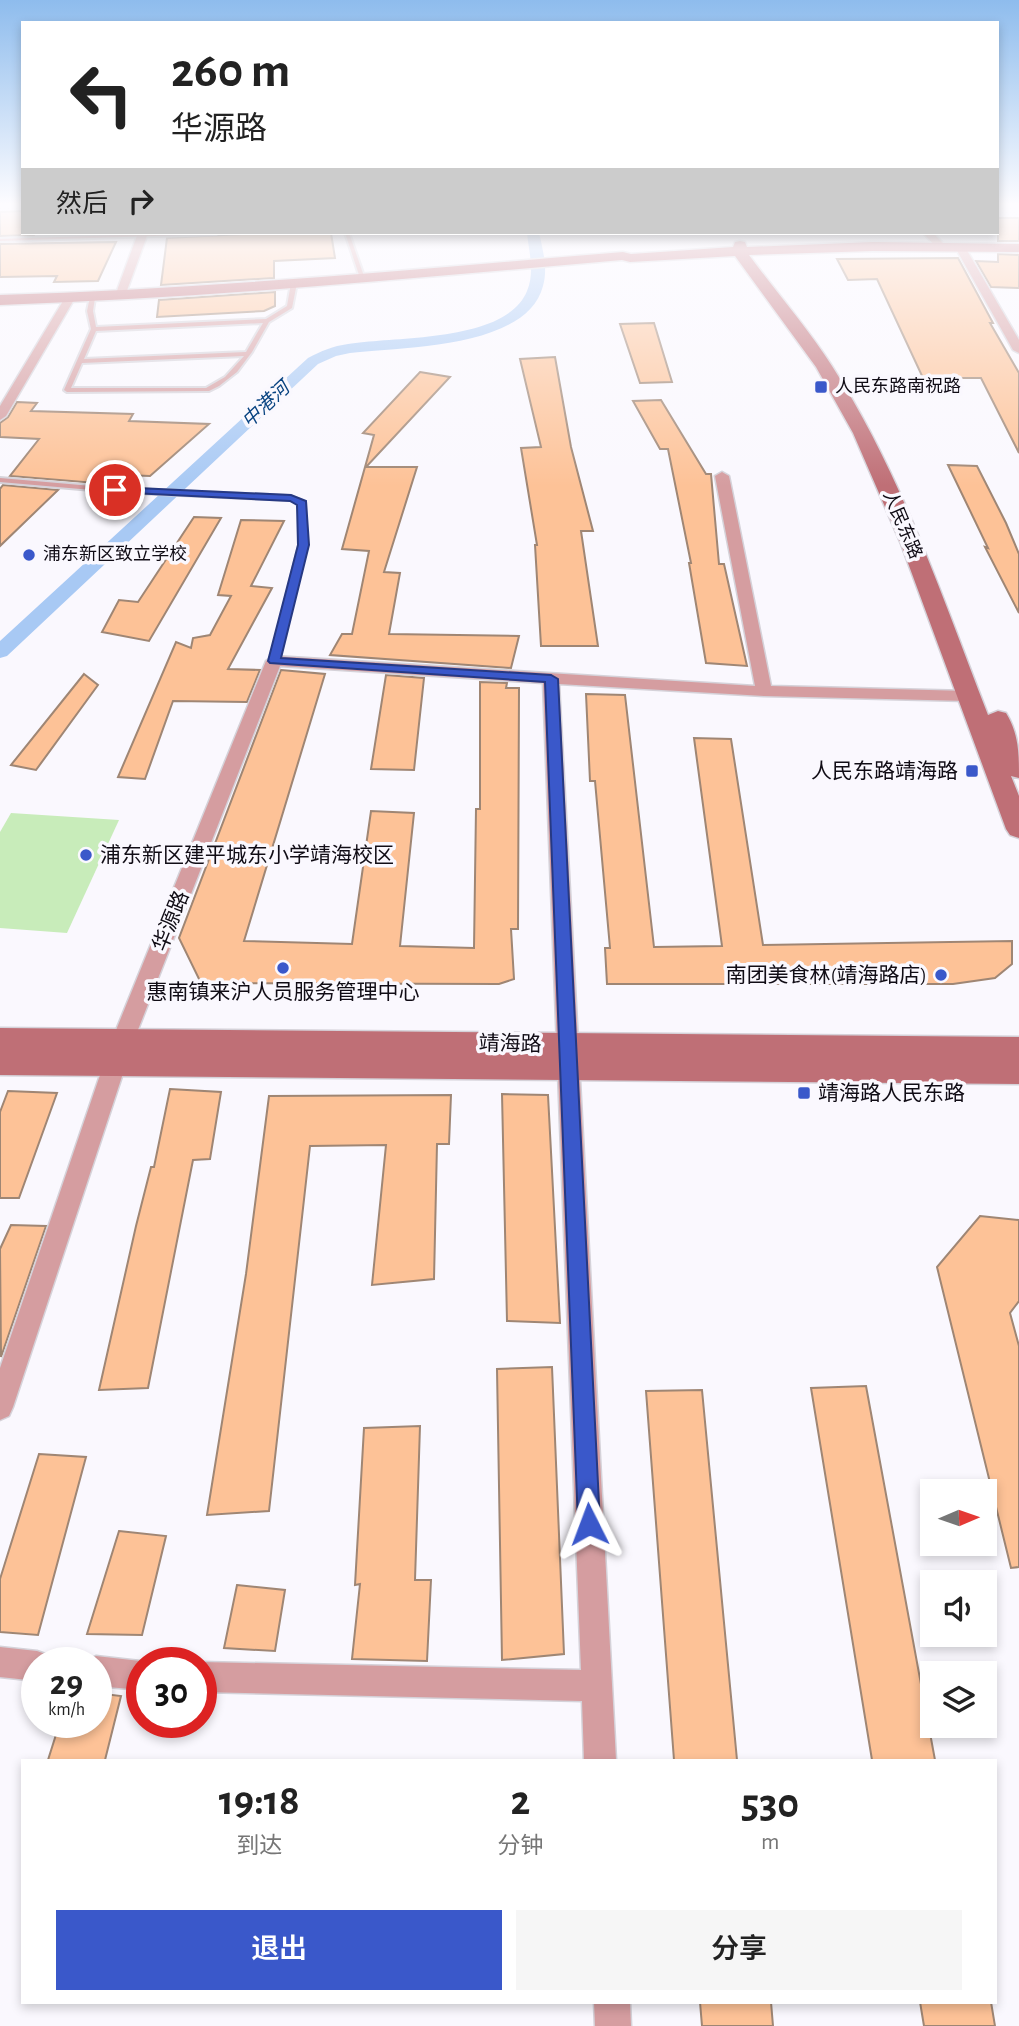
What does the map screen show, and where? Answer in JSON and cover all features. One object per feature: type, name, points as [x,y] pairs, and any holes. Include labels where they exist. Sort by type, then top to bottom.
[{"type":"main road","points":[[0,300],[98,298]]},
{"type":"main road","name":"人民东路","points":[[777,298],[848,405],[911,544],[1019,829]]},
{"type":"main road","name":"人民东路","points":[[785,298],[828,351],[863,405],[908,495],[1019,770]]},
{"type":"main road","name":"靖海路","points":[[0,1040],[120,1051],[567,1055],[1019,1048]]},
{"type":"main road","name":"靖海路","points":[[0,1063],[120,1051]]},
{"type":"main road","name":"靖海路","points":[[567,1055],[1019,1071]]},
{"type":"street","points":[[0,416],[70,298]]},
{"type":"street","points":[[989,298],[1019,350]]},
{"type":"street","points":[[722,475],[764,691]]},
{"type":"street","points":[[274,661],[764,691],[968,696]]},
{"type":"street","name":"华源路","points":[[0,1407],[120,1051],[274,661]]},
{"type":"street","points":[[551,679],[600,1759]]},
{"type":"street","points":[[0,1662],[21,1664]]},
{"type":"street","points":[[217,1677],[597,1686]]},
{"type":"street","points":[[612,2004],[613,2026]]},
{"type":"lane","points":[[92,298],[90,311],[94,329],[67,390],[207,390],[220,385],[247,354],[267,321],[290,307],[289,298]]},
{"type":"lane","points":[[94,329],[267,321]]},
{"type":"lane","points":[[80,360],[247,354]]},
{"type":"lane","points":[[0,480],[115,490],[291,498],[303,503],[303,545],[274,661]]},
{"type":"green space","points":[[11,813],[119,820],[67,933],[0,928],[0,832]]},
{"type":"building","points":[[275,298],[275,306],[264,311],[157,317],[159,300]]},
{"type":"building","points":[[886,298],[979,298],[993,323],[990,323],[1019,373],[1019,453],[981,378],[923,378]]},
{"type":"building","points":[[654,323],[672,382],[640,383],[620,324]]},
{"type":"building","points":[[555,357],[571,447],[593,531],[581,531],[598,646],[541,646],[537,545],[521,448],[541,447],[520,359]]},
{"type":"building","points":[[420,372],[450,377],[366,467],[417,467],[384,572],[400,573],[389,634],[519,636],[511,668],[330,655],[342,634],[352,634],[369,551],[342,549],[374,435],[363,433]]},
{"type":"building","points":[[661,400],[706,474],[711,474],[719,564],[724,564],[747,666],[706,663],[691,563],[668,449],[660,449],[633,401]]},
{"type":"building","points":[[17,402],[37,403],[31,411],[133,414],[129,421],[209,424],[150,476],[123,475],[121,479],[99,479],[96,483],[10,476],[39,439],[0,437],[0,423],[8,417]]},
{"type":"building","points":[[948,465],[977,466],[1006,523],[1019,554],[1019,613],[985,547],[988,548]]},
{"type":"building","points":[[3,485],[58,490],[0,546],[0,489]]},
{"type":"building","points":[[194,517],[221,518],[149,641],[102,632],[119,600],[138,602]]},
{"type":"building","points":[[241,520],[284,521],[251,586],[272,588],[228,669],[260,670],[247,702],[173,701],[145,779],[118,777],[176,642],[191,648],[193,638],[210,635],[231,596],[218,595]]},
{"type":"building","points":[[281,670],[325,674],[244,941],[352,944],[371,811],[414,813],[400,946],[474,948],[476,809],[480,809],[480,682],[507,683],[506,688],[519,688],[518,929],[511,929],[514,979],[499,984],[201,983],[179,938]]},
{"type":"building","points":[[84,674],[98,685],[36,770],[11,765]]},
{"type":"building","points":[[386,675],[424,678],[414,770],[371,769]]},
{"type":"building","points":[[586,694],[625,695],[654,947],[722,946],[694,738],[731,739],[763,945],[1012,941],[1012,964],[995,978],[953,984],[607,984],[605,948],[610,948],[595,781],[590,781]]},
{"type":"building","points":[[170,1089],[221,1092],[210,1159],[193,1160],[148,1388],[99,1390],[136,1226],[151,1167],[154,1167]]},
{"type":"building","points":[[8,1091],[57,1093],[19,1198],[0,1198],[0,1112]]},
{"type":"building","points":[[502,1094],[548,1095],[560,1323],[507,1321]]},
{"type":"building","points":[[451,1095],[449,1144],[437,1144],[434,1279],[372,1285],[386,1145],[310,1146],[269,1511],[207,1515],[246,1274],[269,1096]]},
{"type":"building","points":[[980,1216],[1019,1220],[1019,1301],[1010,1313],[1019,1346],[1019,1567],[1011,1568],[998,1515],[998,1479],[989,1479],[937,1267]]},
{"type":"building","points":[[11,1225],[46,1226],[1,1357],[0,1249]]},
{"type":"building","points":[[552,1367],[564,1654],[502,1660],[497,1369]]},
{"type":"building","points":[[866,1386],[920,1679],[920,1738],[931,1738],[935,1759],[872,1759],[811,1388]]},
{"type":"building","points":[[702,1390],[737,1759],[674,1759],[646,1391]]},
{"type":"building","points":[[420,1426],[415,1580],[431,1580],[427,1661],[352,1659],[360,1584],[355,1585],[364,1428]]},
{"type":"building","points":[[39,1454],[86,1457],[38,1635],[0,1632],[0,1579]]},
{"type":"building","points":[[119,1531],[166,1536],[142,1635],[87,1634]]},
{"type":"building","points":[[237,1585],[285,1590],[275,1651],[224,1648]]},
{"type":"building","points":[[112,1695],[121,1696],[112,1732]]},
{"type":"building","points":[[55,1738],[110,1738],[105,1759],[48,1759]]},
{"type":"building","points":[[700,2004],[771,2004],[773,2026],[702,2026]]},
{"type":"building","points":[[920,2004],[991,2004],[995,2026],[924,2026]]},
{"type":"waterway","name":"中港河","points":[[0,652],[313,361],[331,352],[350,348],[429,340],[489,328],[517,313],[531,298]]},
{"type":"place","name":"人民东路南祝路","points":[[821,387]]},
{"type":"place","name":"浦东新区致立学校","points":[[29,555]]},
{"type":"place","name":"人民东路靖海路","points":[[972,771]]},
{"type":"place","name":"浦东新区建平城东小学靖海校区","points":[[86,855]]},
{"type":"place","name":"惠南镇来沪人员服务管理中心","points":[[283,968]]},
{"type":"place","name":"南团美食林(靖海路店)","points":[[941,975]]},
{"type":"place","name":"靖海路人民东路","points":[[804,1093]]},
{"type":"route","points":[[115,490],[291,498],[303,503],[303,545],[274,661],[551,679],[589,1524]]}]
